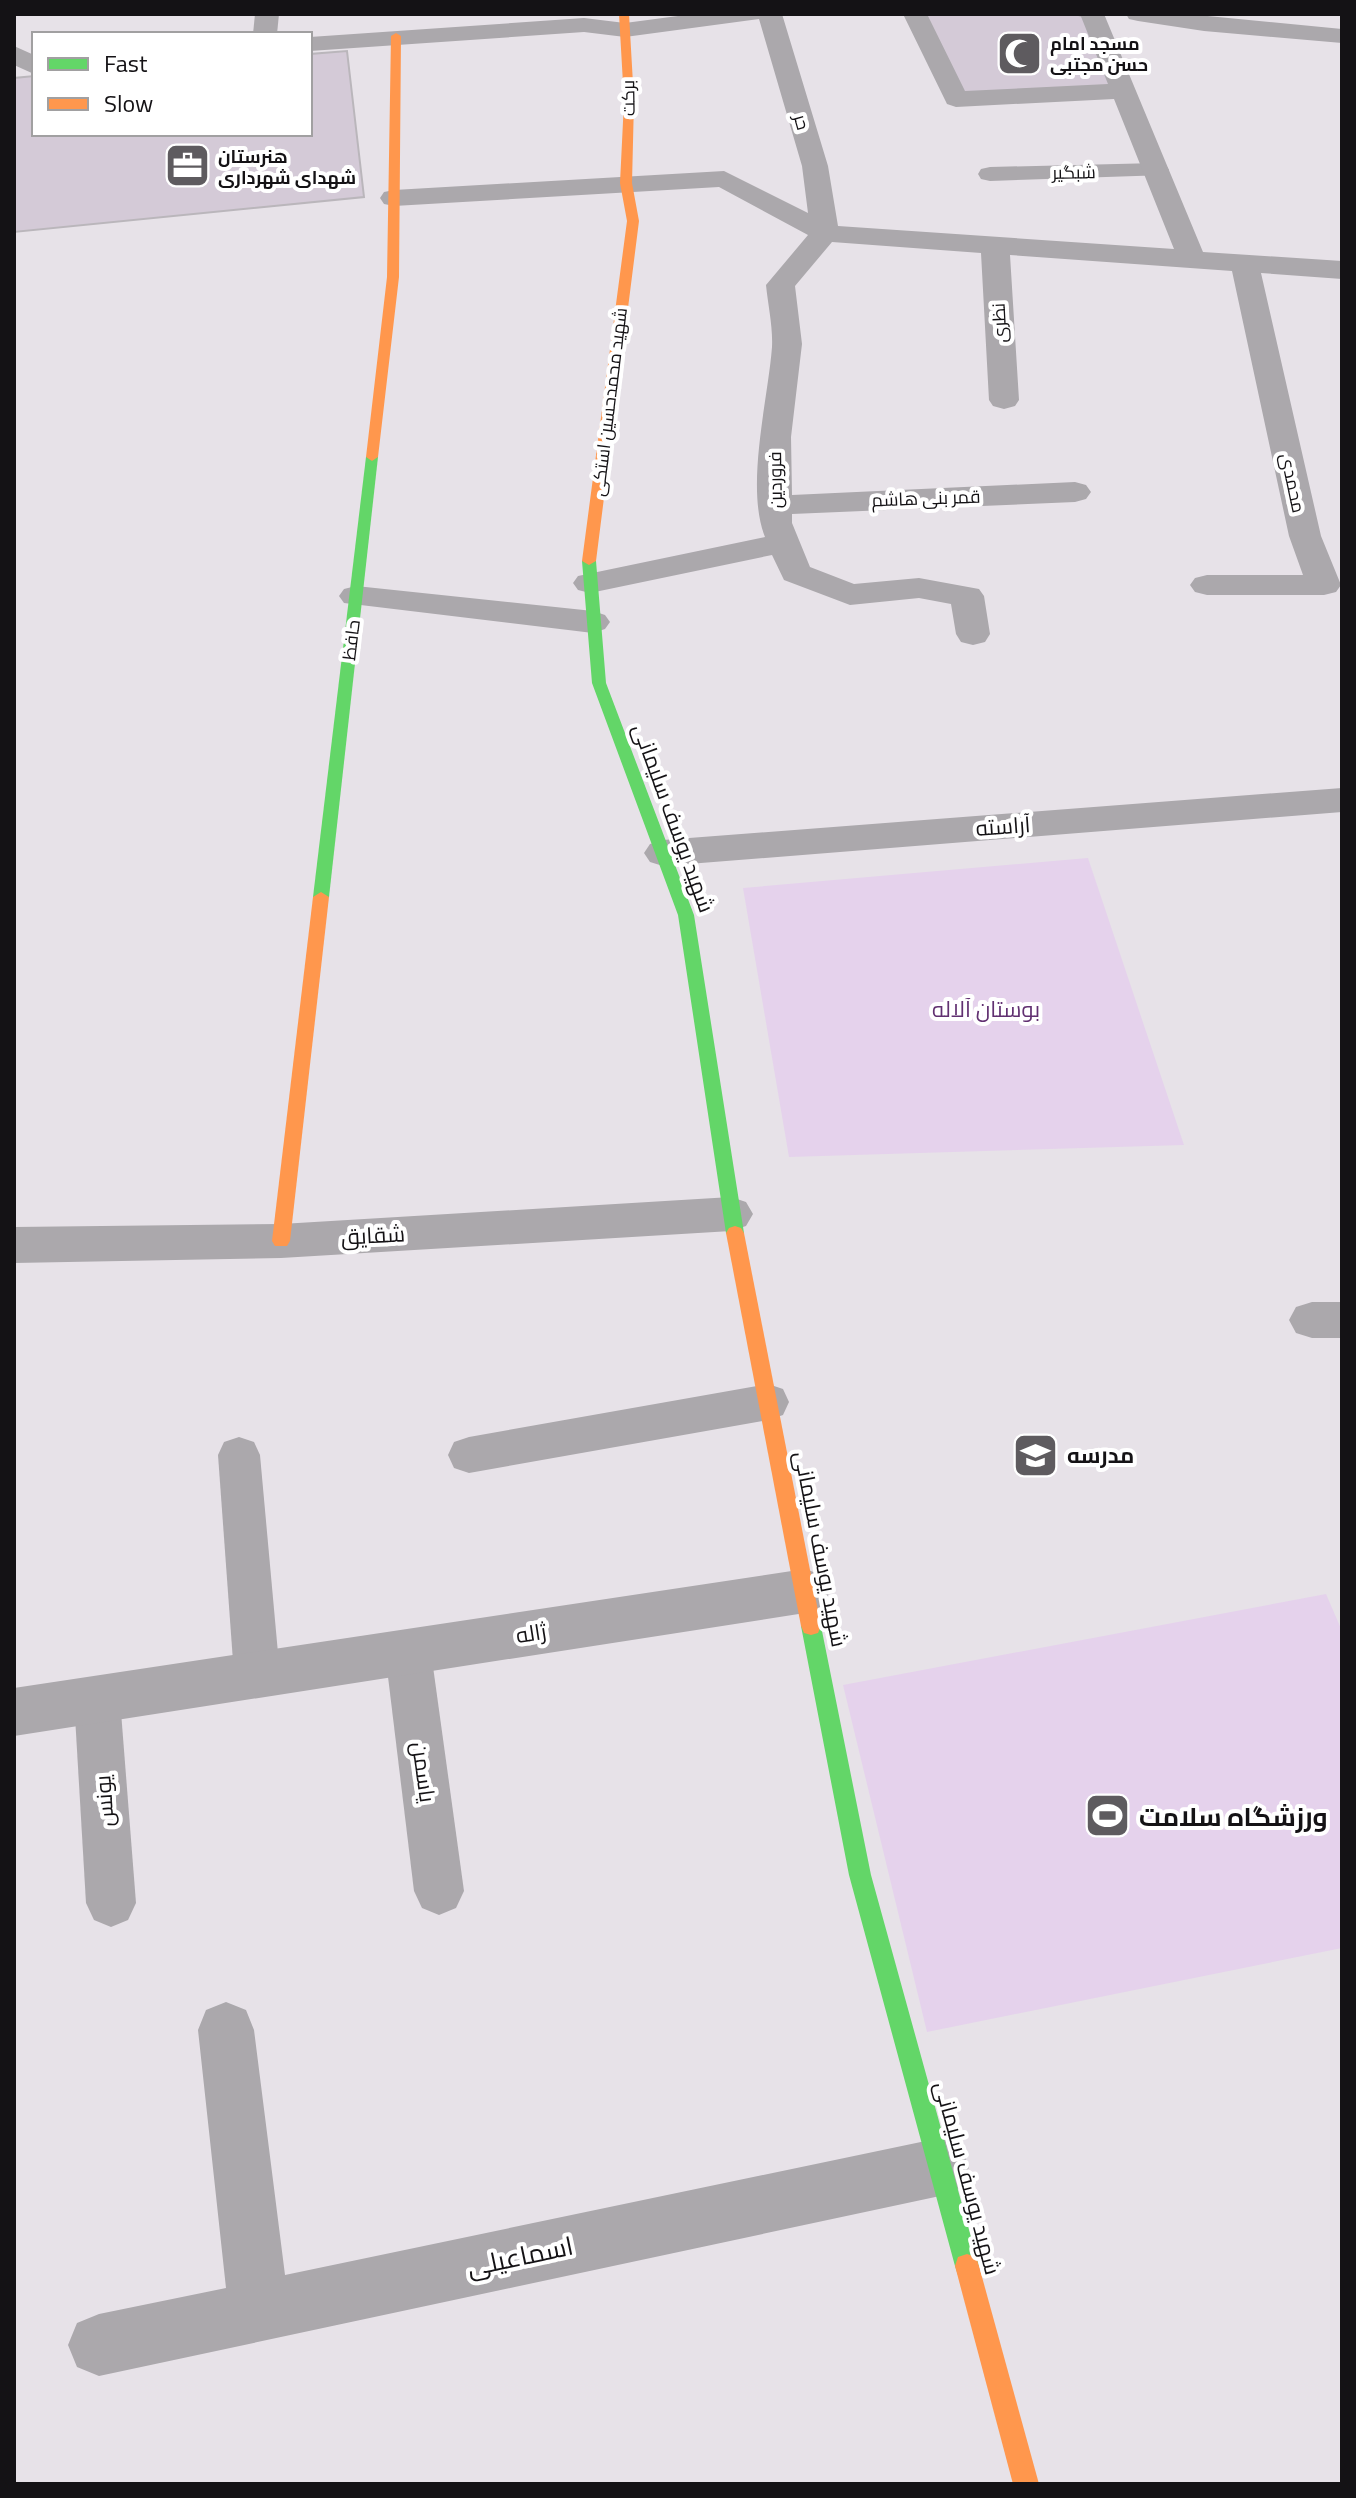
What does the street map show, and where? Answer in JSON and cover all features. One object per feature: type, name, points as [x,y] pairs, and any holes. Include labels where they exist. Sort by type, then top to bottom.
[{"type":"street","points":[[312,44],[498,22],[584,25],[751,14]]},
{"type":"street","name":"حر","points":[[770,14],[815,166],[825,233]]},
{"type":"street","points":[[915,14],[956,99],[1126,91]]},
{"type":"street","points":[[1092,14],[1193,261]]},
{"type":"street","points":[[1138,14],[1332,28]]},
{"type":"street","name":"برکت","points":[[624,22],[629,101],[626,183]]},
{"type":"street","name":"حافظ","points":[[281,1241],[393,277],[396,36]]},
{"type":"street","points":[[14,54],[32,66]]},
{"type":"street","points":[[394,198],[724,179],[825,233],[1342,270]]},
{"type":"street","name":"شهید محمدحسین استکی","points":[[593,622],[588,565],[633,221],[626,183]]},
{"type":"street","name":"فروردین","points":[[825,233],[780,285],[787,344],[775,437],[776,523],[796,573],[850,595],[919,588],[967,596],[973,634]]},
{"type":"street","name":"نظری","points":[[995,246],[1004,400]]},
{"type":"street","name":"محمدی","points":[[1207,585],[1324,585],[1305,536],[1245,264]]},
{"type":"street","name":"قمر بنی هاشم","points":[[776,505],[1075,492]]},
{"type":"street","points":[[590,583],[784,543]]},
{"type":"street","points":[[356,596],[593,622]]},
{"type":"street","name":"شهید یوسف سلیمانی","points":[[593,622],[599,683],[686,915],[731,1214],[860,1875],[1026,2484]]},
{"type":"street","name":"آراسته","points":[[663,853],[1342,800]]},
{"type":"street","name":"شقایق","points":[[14,1245],[281,1241],[731,1214]]},
{"type":"street","name":"ژاله","points":[[14,1712],[805,1591]]},
{"type":"street","points":[[226,2030],[259,2311]]},
{"type":"street","name":"اسماعیلی","points":[[99,2345],[940,2167]]},
{"type":"lane","name":"شبگیر","points":[[990,174],[1157,170]]},
{"type":"lane","points":[[469,1455],[768,1402]]},
{"type":"lane","points":[[239,1455],[257,1675]]},
{"type":"lane","name":"یاسمن","points":[[408,1652],[439,1891]]},
{"type":"lane","name":"یونس","points":[[97,1699],[111,1903]]},
{"type":"green space","name":"بوستان آلاله","points":[[1088,858],[1184,1145],[789,1157],[743,888]]},
{"type":"green space","name":"ورزشگاه سلامت","points":[[1326,1594],[1342,1631],[1342,1948],[927,2032],[843,1685]]},
{"type":"building","name":"مسجد امام حسن مجتبی","points":[[922,14],[1076,14],[1084,17],[1112,88],[958,93]]},
{"type":"building","name":"هنرستان شهدای شهرداری","points":[[347,51],[364,197],[14,232],[14,78],[32,76],[32,136],[312,136],[312,54]]},
{"type":"traffic: fast","points":[[321,897],[372,457]]},
{"type":"traffic: fast","points":[[589,561],[599,683],[686,915],[735,1233]]},
{"type":"traffic: fast","points":[[811,1626],[860,1875],[967,2266]]},
{"type":"traffic: slow","points":[[589,561],[633,221],[626,183],[629,101],[624,14]]},
{"type":"traffic: slow","points":[[372,457],[393,277],[396,36]]},
{"type":"traffic: slow","points":[[281,1241],[321,897]]},
{"type":"traffic: slow","points":[[735,1233],[811,1626]]},
{"type":"traffic: slow","points":[[967,2266],[1026,2484]]},
{"type":"place","name":"مسجد امام حسن مجتبی","points":[[1019,53]]},
{"type":"place","name":"هنرستان شهدای شهرداری","points":[[187,166]]},
{"type":"place","name":"مدرسه","points":[[1036,1455]]},
{"type":"place","name":"ورزشگاه سلامت","points":[[1108,1816]]}]
